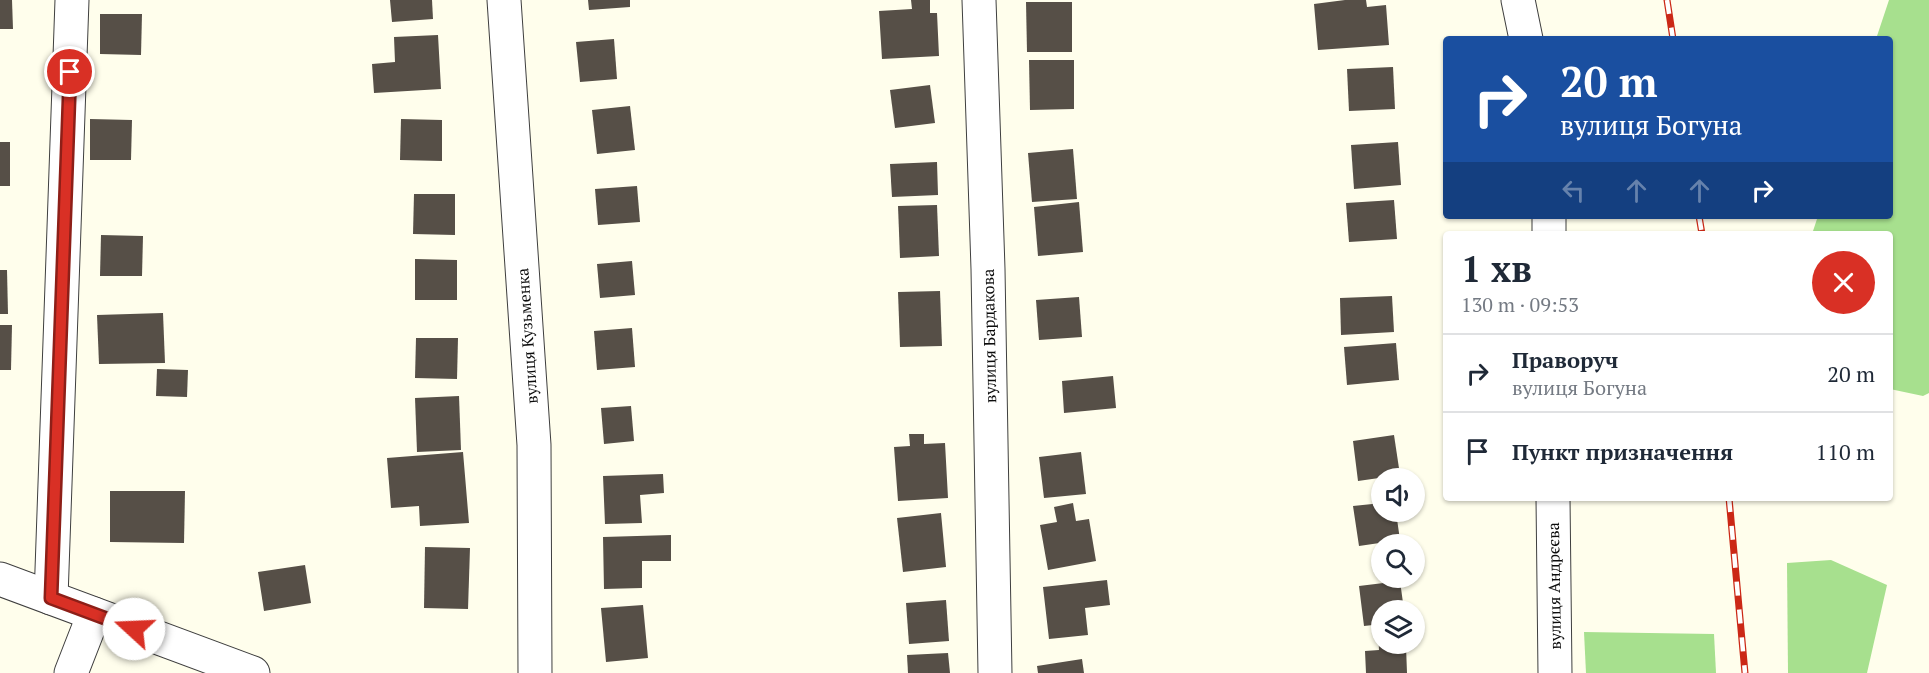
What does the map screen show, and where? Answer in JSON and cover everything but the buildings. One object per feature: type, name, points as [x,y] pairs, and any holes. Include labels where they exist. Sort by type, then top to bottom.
[{"type":"street","points":[[51,598],[72,0]]},
{"type":"street","name":"вулиця Кузьменка","points":[[504,0],[534,445],[535,673]]},
{"type":"street","name":"вулиця Бардакова","points":[[979,0],[988,281],[995,673]]},
{"type":"street","points":[[1518,0],[1525,36]]},
{"type":"street","name":"вулиця Андрєєва","points":[[1553,501],[1555,673]]},
{"type":"street","points":[[0,579],[253,673]]},
{"type":"street","points":[[71,673],[94,614]]},
{"type":"green space","points":[[1889,0],[1929,0],[1929,393],[1923,396],[1893,390],[1893,231],[1813,231],[1817,219],[1893,219],[1893,36],[1877,36]]},
{"type":"green space","points":[[1831,560],[1887,585],[1867,673],[1788,673],[1787,563]]},
{"type":"green space","points":[[1584,632],[1714,634],[1716,673],[1586,673]]},
{"type":"railway","points":[[1667,0],[1673,36]]},
{"type":"railway","points":[[1700,219],[1702,231]]},
{"type":"railway","points":[[1729,501],[1745,673]]},
{"type":"route","points":[[70,72],[51,598],[134,629]]}]
